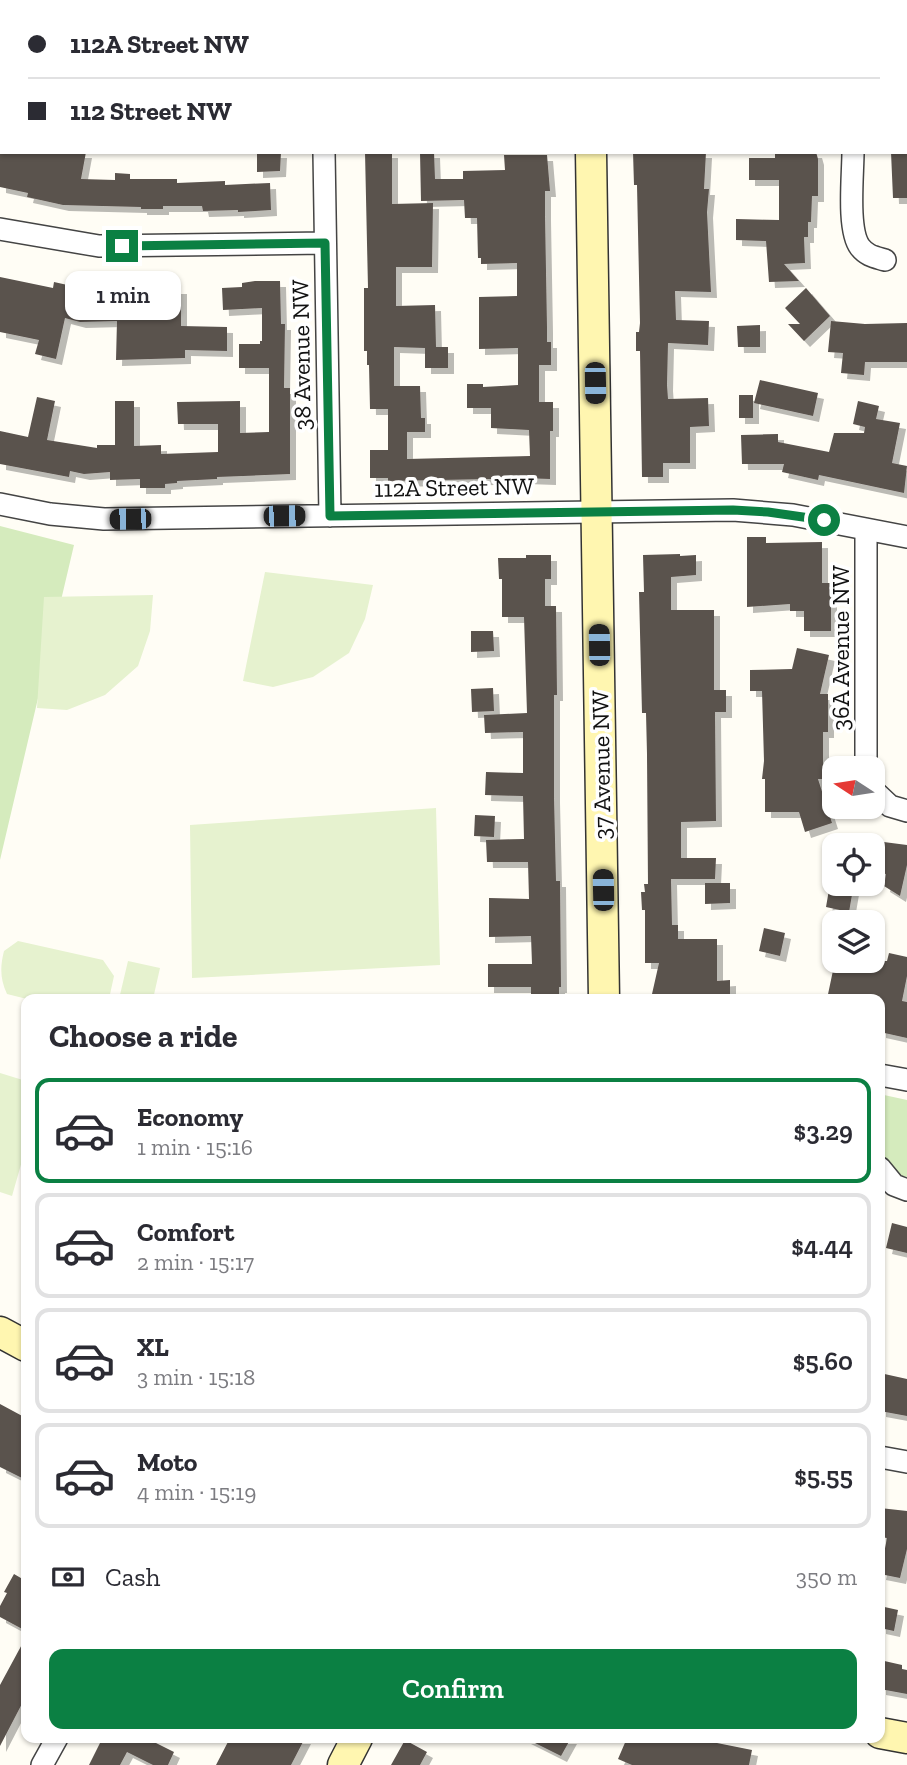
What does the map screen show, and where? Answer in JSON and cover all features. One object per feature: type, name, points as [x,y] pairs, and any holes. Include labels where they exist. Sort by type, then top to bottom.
[{"type":"street","name":"38 Avenue NW","points":[[324,154],[330,516]]},
{"type":"street","name":"37 Avenue NW","points":[[591,154],[604,994]]},
{"type":"street","points":[[853,154],[855,236],[861,248],[869,255],[885,260]]},
{"type":"street","points":[[0,229],[99,246],[325,243]]},
{"type":"street","name":"112A Street NW","points":[[0,504],[86,519],[733,510],[824,520],[907,537]]},
{"type":"street","name":"36A Avenue NW","points":[[866,529],[866,756]]},
{"type":"street","points":[[886,802],[907,811]]},
{"type":"street","points":[[885,1075],[907,1080]]},
{"type":"street","points":[[885,1174],[894,1185],[907,1190]]},
{"type":"street","points":[[0,1332],[21,1343]]},
{"type":"street","points":[[885,1458],[907,1462]]},
{"type":"street","points":[[885,1733],[907,1738]]},
{"type":"street","points":[[42,1765],[54,1743]]},
{"type":"street","points":[[343,1765],[354,1743]]},
{"type":"green space","points":[[0,526],[74,545],[0,860]]},
{"type":"green space","points":[[265,572],[373,585],[365,619],[349,653],[313,677],[273,687],[243,681]]},
{"type":"green space","points":[[153,595],[150,631],[138,666],[105,695],[67,710],[37,708],[44,597]]},
{"type":"green space","points":[[436,808],[440,965],[192,978],[190,825]]},
{"type":"green space","points":[[18,941],[103,960],[114,976],[110,994],[21,994],[21,998],[7,994],[1,968],[4,951]]},
{"type":"green space","points":[[128,961],[160,968],[154,994],[120,994]]},
{"type":"green space","points":[[0,1073],[21,1079],[21,1164],[12,1196],[0,1192]]},
{"type":"green space","points":[[885,1095],[907,1100],[907,1177],[894,1174],[885,1158]]},
{"type":"building","points":[[0,154],[86,154],[81,179],[115,180],[115,173],[130,174],[130,179],[177,179],[177,183],[270,183],[271,210],[238,212],[203,211],[202,206],[141,209],[63,205],[27,197],[28,193],[0,187]]},
{"type":"building","points":[[257,154],[281,154],[280,171],[257,172]]},
{"type":"building","points":[[365,154],[392,154],[392,204],[433,203],[432,267],[396,267],[396,306],[435,305],[436,347],[448,347],[448,368],[425,368],[425,348],[394,347],[394,386],[420,386],[421,418],[425,418],[425,432],[407,432],[407,459],[530,456],[529,430],[491,428],[491,408],[467,408],[467,384],[483,384],[483,387],[518,385],[518,348],[479,349],[479,297],[517,296],[517,263],[481,264],[481,258],[478,258],[477,218],[465,218],[464,200],[421,201],[420,154],[434,154],[435,179],[463,179],[463,171],[505,170],[504,155],[547,155],[550,191],[545,191],[547,342],[551,342],[551,365],[539,365],[539,402],[553,402],[550,479],[491,477],[388,481],[388,478],[370,478],[370,450],[388,450],[388,409],[370,409],[369,365],[367,351],[364,351],[364,288],[368,288]]},
{"type":"building","points":[[633,154],[706,154],[704,189],[709,189],[707,212],[711,292],[675,291],[676,320],[709,321],[708,345],[668,343],[667,385],[668,399],[708,398],[709,426],[690,427],[690,463],[663,463],[663,477],[642,477],[640,351],[636,351],[636,332],[639,332],[640,323],[637,185],[634,185]]},
{"type":"building","points":[[775,154],[817,154],[818,159],[818,196],[812,196],[811,222],[808,222],[808,237],[804,237],[805,263],[784,264],[799,281],[769,282],[766,241],[736,240],[736,219],[779,220],[779,180],[749,180],[749,158],[775,158]]},
{"type":"building","points":[[891,154],[907,154],[907,198],[893,198]]},
{"type":"building","points":[[0,277],[53,288],[54,282],[99,292],[99,288],[181,288],[181,326],[227,327],[227,351],[185,350],[185,358],[116,360],[117,321],[80,322],[65,318],[56,359],[35,354],[39,340],[0,332]]},
{"type":"building","points":[[280,281],[281,324],[285,324],[284,388],[290,388],[290,474],[217,477],[177,481],[165,484],[165,488],[140,488],[140,479],[110,480],[110,472],[84,474],[70,471],[69,477],[0,464],[0,431],[28,437],[37,397],[55,401],[47,440],[97,448],[97,445],[115,445],[115,401],[134,401],[134,446],[161,445],[161,454],[218,452],[218,424],[178,424],[177,402],[240,401],[240,433],[269,432],[269,368],[239,368],[239,344],[260,344],[262,341],[262,308],[223,310],[222,288],[242,287],[242,283]]},
{"type":"building","points":[[806,288],[830,316],[804,341],[788,324],[800,324],[785,308]]},
{"type":"building","points":[[831,321],[865,324],[907,323],[907,362],[865,362],[864,375],[841,373],[843,353],[828,352]]},
{"type":"building","points":[[760,325],[760,347],[738,347],[737,326]]},
{"type":"building","points":[[760,380],[818,393],[813,416],[754,403]]},
{"type":"building","points":[[739,395],[753,395],[753,418],[739,418]]},
{"type":"building","points":[[858,401],[879,406],[876,419],[900,423],[892,463],[907,466],[904,493],[819,475],[818,480],[782,472],[784,464],[742,464],[741,435],[778,434],[778,442],[829,452],[834,433],[864,433],[865,427],[853,424]]},
{"type":"building","points":[[747,537],[766,537],[766,543],[822,542],[822,583],[831,583],[831,631],[804,631],[804,611],[790,611],[790,604],[747,607]]},
{"type":"building","points":[[526,555],[551,555],[551,579],[545,579],[545,606],[556,606],[554,797],[556,881],[560,881],[559,994],[531,994],[531,987],[488,987],[488,964],[532,964],[531,936],[489,937],[489,898],[529,899],[528,862],[487,862],[486,840],[524,839],[523,796],[485,795],[486,772],[523,773],[523,732],[485,733],[484,715],[527,713],[524,617],[502,617],[502,579],[499,579],[498,558],[526,558]]},
{"type":"building","points":[[643,555],[696,555],[696,575],[671,577],[671,610],[714,610],[714,690],[726,690],[726,712],[715,712],[716,821],[681,822],[681,858],[716,858],[715,879],[671,879],[672,925],[678,925],[678,939],[717,939],[717,981],[730,980],[730,994],[652,994],[659,963],[645,963],[645,910],[642,910],[641,892],[645,892],[644,884],[648,884],[647,754],[646,713],[642,713],[639,592],[644,592]]},
{"type":"building","points":[[471,631],[493,631],[494,651],[471,652]]},
{"type":"building","points":[[797,648],[829,655],[820,694],[828,694],[828,732],[823,732],[822,779],[818,779],[822,792],[822,819],[831,819],[832,823],[805,832],[799,812],[765,812],[765,779],[762,779],[762,691],[750,691],[750,670],[792,669]]},
{"type":"building","points":[[493,688],[494,711],[472,712],[471,689]]},
{"type":"building","points":[[475,815],[495,816],[494,837],[474,836]]},
{"type":"building","points":[[885,842],[907,845],[907,865],[900,896],[885,887]]},
{"type":"building","points":[[705,883],[730,883],[730,903],[705,904]]},
{"type":"building","points":[[828,896],[852,896],[849,910],[826,907]]},
{"type":"building","points":[[764,928],[785,933],[780,956],[759,951]]},
{"type":"building","points":[[889,953],[907,957],[907,976],[902,1001],[907,1002],[907,1038],[885,1033],[885,994],[828,994],[832,973],[885,973],[885,961]]},
{"type":"building","points":[[892,1223],[907,1227],[907,1253],[886,1248]]},
{"type":"building","points":[[885,1374],[907,1379],[907,1416],[885,1412]]},
{"type":"building","points":[[0,1404],[21,1415],[21,1478],[0,1467]]},
{"type":"building","points":[[885,1509],[907,1511],[907,1549],[900,1578],[885,1575]]},
{"type":"building","points":[[14,1574],[21,1578],[21,1628],[0,1617],[0,1606],[7,1593],[4,1592]]},
{"type":"building","points":[[885,1607],[898,1610],[894,1631],[885,1629]]},
{"type":"building","points":[[21,1646],[21,1706],[0,1746],[0,1685]]},
{"type":"building","points":[[885,1661],[902,1665],[902,1669],[907,1670],[907,1694],[885,1690]]},
{"type":"building","points":[[100,1743],[156,1743],[174,1752],[168,1765],[153,1765],[127,1752],[120,1765],[89,1765]]},
{"type":"building","points":[[227,1743],[302,1743],[291,1765],[216,1765]]},
{"type":"building","points":[[403,1743],[410,1743],[427,1752],[420,1765],[391,1765]]},
{"type":"building","points":[[535,1743],[568,1743],[561,1756]]},
{"type":"building","points":[[625,1743],[717,1743],[752,1750],[749,1765],[632,1765],[618,1759]]},
{"type":"route","points":[[122,246],[325,243],[330,516],[733,510],[824,520]]}]
